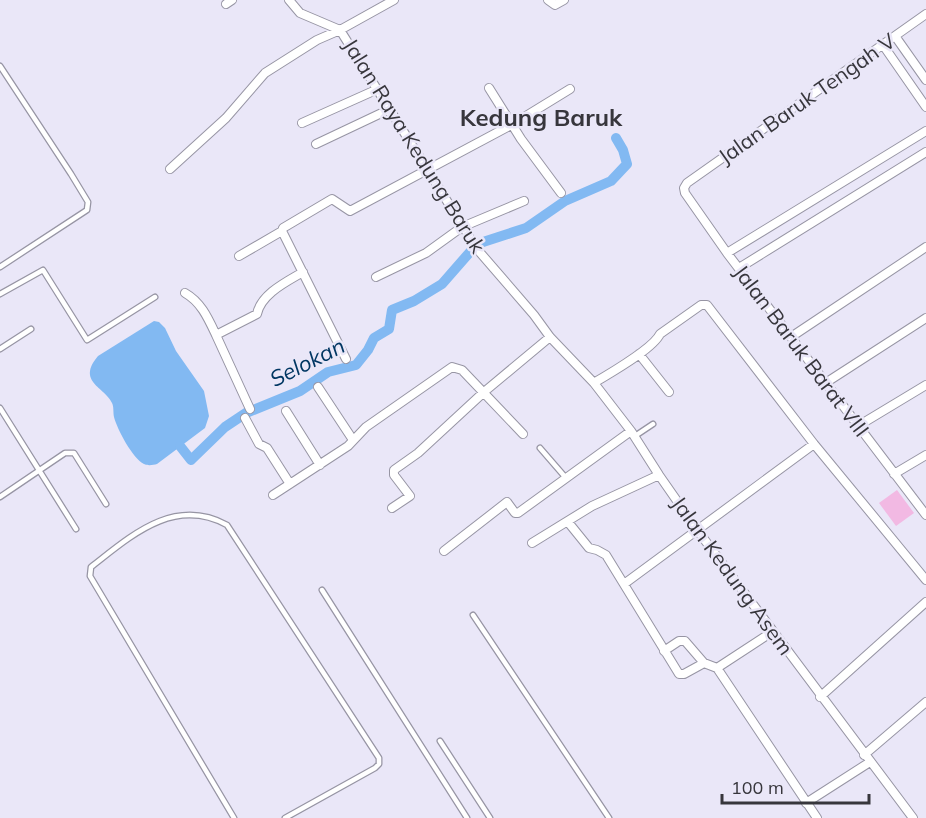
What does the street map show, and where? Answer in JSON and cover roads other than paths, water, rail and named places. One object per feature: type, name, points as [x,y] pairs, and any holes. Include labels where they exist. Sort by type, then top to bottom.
[{"type":"street","name":"Jalan Raya Kedung Baruk","points":[[289,0],[300,13],[340,30],[462,227],[550,337]]},
{"type":"street","points":[[170,169],[226,118],[265,73],[317,40],[394,0]]},
{"type":"street","points":[[548,0],[555,5],[564,0]]},
{"type":"street","name":"Jalan Baruk Tengah V","points":[[687,183],[926,15]]},
{"type":"street","points":[[895,36],[926,80]]},
{"type":"street","points":[[883,45],[926,107]]},
{"type":"street","points":[[489,88],[521,139],[561,193]]},
{"type":"street","points":[[303,123],[378,89]]},
{"type":"street","points":[[238,256],[332,199],[350,211],[513,124],[570,89]]},
{"type":"street","points":[[316,144],[390,109]]},
{"type":"street","points":[[728,253],[926,131]]},
{"type":"street","points":[[739,268],[926,152]]},
{"type":"street","name":"Jalan Baruk Barat VIII","points":[[687,183],[684,188],[685,193],[728,253],[926,515]]},
{"type":"street","points":[[376,278],[426,253],[462,227],[524,201]]},
{"type":"street","points":[[282,231],[346,359]]},
{"type":"street","points":[[791,337],[926,247]]},
{"type":"street","points":[[216,334],[256,315],[258,307],[273,291],[303,272]]},
{"type":"street","points":[[185,292],[206,314],[250,409]]},
{"type":"street","points":[[594,383],[639,354],[658,339],[660,334],[701,305],[707,305],[814,444],[926,580]]},
{"type":"street","points":[[827,382],[926,318]]},
{"type":"street","points":[[392,508],[410,496],[394,475],[394,470],[418,453],[484,392],[550,337]]},
{"type":"street","name":"Jalan Kedung Asem","points":[[550,337],[594,383],[633,433],[698,531],[820,697],[913,818]]},
{"type":"street","points":[[639,354],[669,392]]},
{"type":"street","points":[[273,495],[348,447],[366,427],[452,367],[462,370],[523,434]]},
{"type":"street","points":[[858,426],[926,385]]},
{"type":"street","points":[[318,387],[353,440]]},
{"type":"street","points":[[286,411],[320,465]]},
{"type":"street","points":[[245,418],[260,444],[267,448],[290,484]]},
{"type":"street","points":[[444,551],[506,502],[517,514],[633,433]]},
{"type":"street","points":[[624,584],[814,444]]},
{"type":"street","points":[[894,474],[926,455]]},
{"type":"street","points":[[532,543],[592,506],[659,475]]},
{"type":"street","points":[[568,522],[589,548],[606,555],[681,676],[704,663]]},
{"type":"street","points":[[820,697],[926,602]]},
{"type":"street","points":[[717,668],[772,632]]},
{"type":"street","points":[[664,651],[679,641],[685,641],[704,663],[717,668],[817,818]]},
{"type":"street","points":[[806,803],[867,758],[926,702]]},
{"type":"lane","points":[[0,66],[88,202],[84,212],[0,267]]},
{"type":"lane","points":[[0,294],[39,270],[45,273],[87,340],[154,297]]},
{"type":"lane","points":[[0,349],[31,329]]},
{"type":"lane","points":[[0,408],[76,529]]},
{"type":"lane","points":[[633,433],[653,424]]},
{"type":"lane","points":[[540,448],[566,478]]},
{"type":"lane","points":[[0,497],[65,453],[74,453],[106,504]]},
{"type":"lane","points":[[234,818],[90,576],[90,567],[132,535],[177,514],[209,517],[227,525],[379,758],[379,764],[375,768],[285,818]]},
{"type":"lane","points":[[322,590],[467,818]]},
{"type":"lane","points":[[473,615],[609,818]]},
{"type":"lane","points":[[440,741],[490,818]]},
{"type":"water","points":[[154,321],[159,322],[165,328],[176,351],[204,391],[209,416],[205,428],[157,464],[149,465],[140,461],[126,443],[114,417],[112,403],[94,383],[90,372],[98,356]]},
{"type":"waterway","name":"Selokan","points":[[180,446],[191,460],[225,427],[246,413],[300,391],[328,372],[356,365],[374,338],[389,329],[392,310],[414,301],[442,284],[480,243],[526,228],[565,201],[611,181],[627,164],[616,138]]},
{"type":"district","name":"Kedung Baruk","points":[[541,118]]}]
